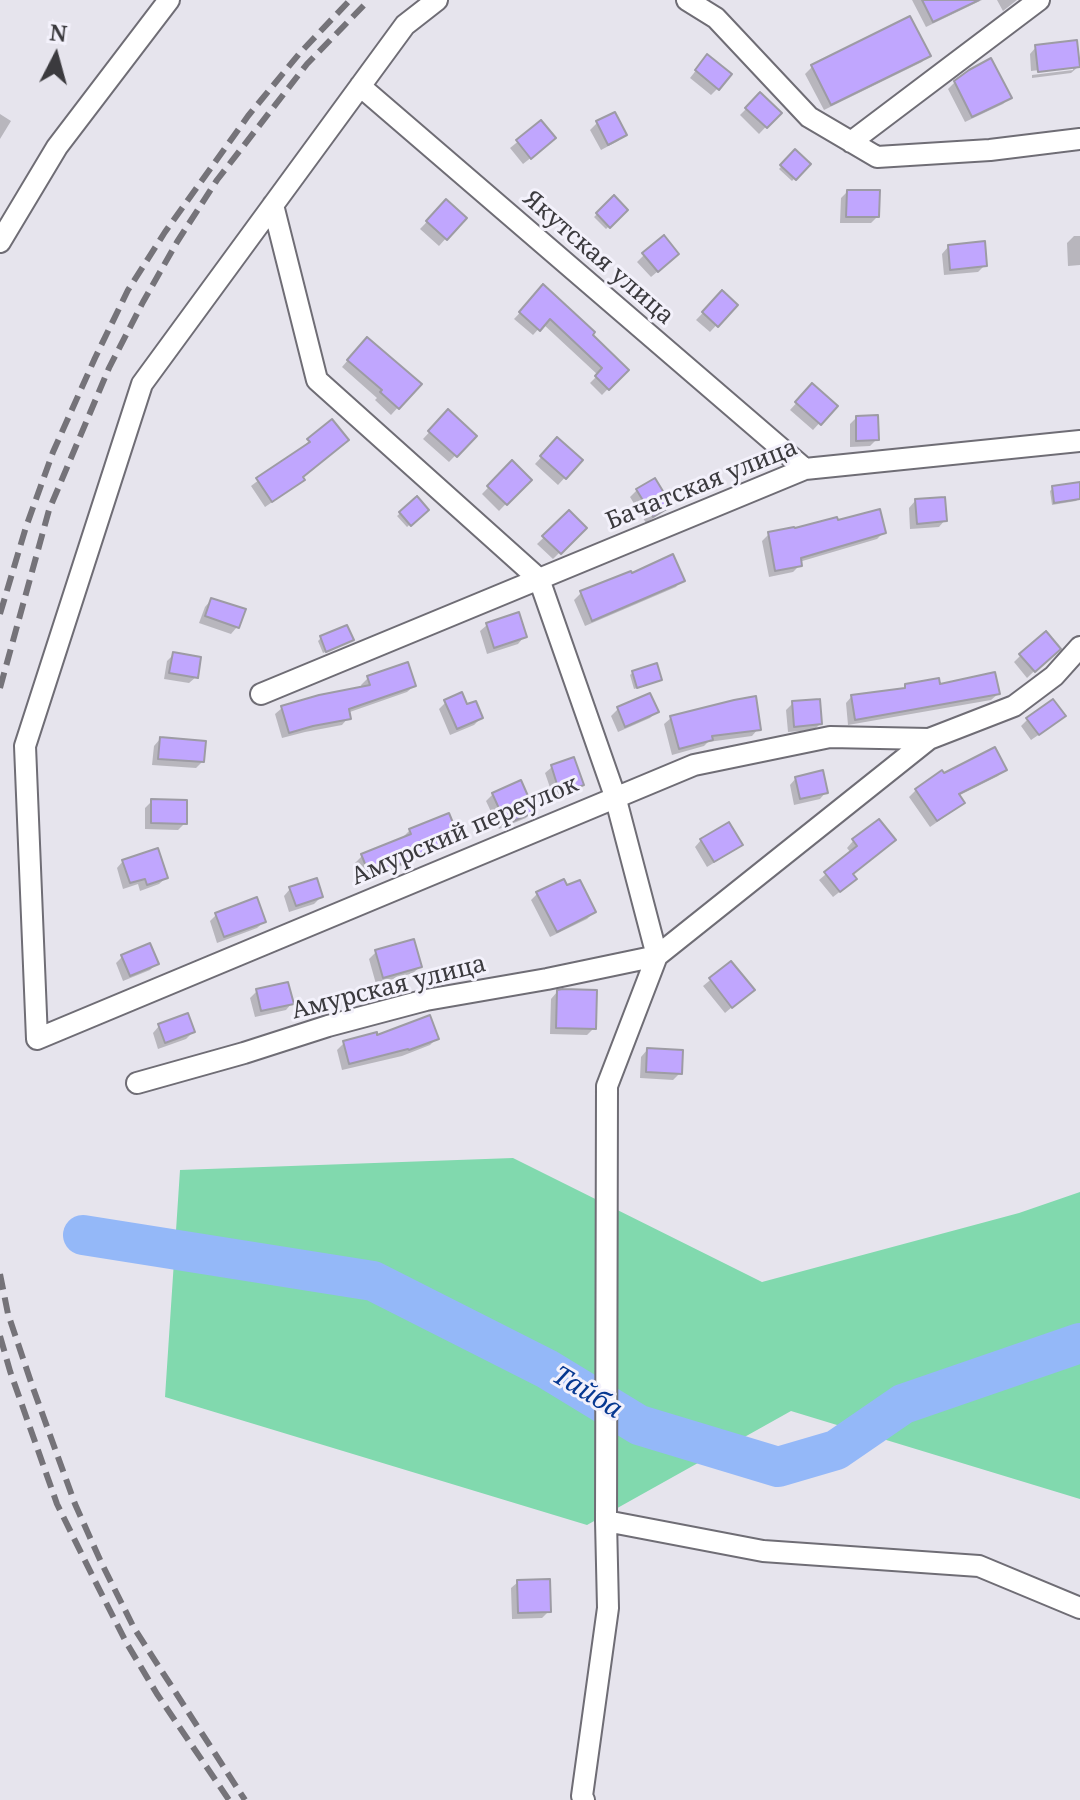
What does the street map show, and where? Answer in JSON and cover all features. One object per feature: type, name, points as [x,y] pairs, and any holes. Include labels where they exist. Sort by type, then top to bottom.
[{"type":"street","points":[[0,242],[57,147],[169,0]]},
{"type":"street","points":[[437,0],[405,25],[273,205],[317,380],[539,579],[615,796],[657,956]]},
{"type":"street","points":[[687,0],[716,18],[809,117],[877,157],[990,150],[1080,139]]},
{"type":"street","points":[[851,142],[1039,0]]},
{"type":"street","name":"Якутская улица","points":[[360,86],[805,469]]},
{"type":"street","name":"Амурский переулок","points":[[273,205],[142,384],[25,746],[37,1039],[694,765],[830,737],[929,739]]},
{"type":"street","name":"Бачатская улица","points":[[261,694],[805,469],[1080,441]]},
{"type":"street","points":[[584,1800],[582,1796],[608,1608],[607,1086],[657,956],[929,739],[1014,706],[1054,676],[1080,647]]},
{"type":"street","name":"Амурская улица","points":[[137,1083],[426,1000],[657,956]]},
{"type":"street","points":[[606,1521],[763,1551],[979,1566],[1080,1608]]},
{"type":"green space","points":[[513,1158],[762,1282],[1019,1213],[1080,1192],[1080,1499],[791,1411],[587,1525],[165,1397],[180,1170]]},
{"type":"building","points":[[922,0],[979,0],[933,22]]},
{"type":"building","points":[[910,16],[931,56],[831,105],[811,65]]},
{"type":"building","points":[[1077,40],[1080,67],[1038,72],[1035,45]]},
{"type":"building","points":[[707,54],[732,74],[719,90],[695,70]]},
{"type":"building","points":[[991,58],[1012,98],[972,117],[954,81]]},
{"type":"building","points":[[760,92],[782,113],[767,128],[745,108]]},
{"type":"building","points":[[615,112],[627,135],[608,145],[596,121]]},
{"type":"building","points":[[541,120],[556,138],[531,159],[516,140]]},
{"type":"building","points":[[795,149],[811,164],[796,180],[780,165]]},
{"type":"building","points":[[847,190],[880,190],[879,217],[846,217]]},
{"type":"building","points":[[614,195],[628,210],[610,228],[596,213]]},
{"type":"building","points":[[446,199],[467,218],[447,240],[426,221]]},
{"type":"building","points":[[664,235],[679,254],[658,272],[642,253]]},
{"type":"building","points":[[985,241],[987,266],[950,270],[948,245]]},
{"type":"building","points":[[543,284],[595,332],[593,335],[629,370],[609,390],[595,376],[602,368],[550,319],[540,331],[519,312]]},
{"type":"building","points":[[722,290],[738,305],[718,327],[702,312]]},
{"type":"building","points":[[367,337],[422,384],[399,409],[347,360]]},
{"type":"building","points":[[812,383],[838,406],[821,425],[795,402]]},
{"type":"building","points":[[448,409],[477,436],[457,457],[428,431]]},
{"type":"building","points":[[878,415],[879,440],[856,441],[856,416]]},
{"type":"building","points":[[332,419],[349,440],[303,477],[305,480],[272,502],[256,478],[310,442],[307,439]]},
{"type":"building","points":[[557,437],[583,460],[566,479],[540,456]]},
{"type":"building","points":[[512,460],[532,480],[507,505],[487,486]]},
{"type":"building","points":[[655,478],[672,506],[653,517],[636,489]]},
{"type":"building","points":[[1080,482],[1080,499],[1054,503],[1052,486]]},
{"type":"building","points":[[417,496],[429,510],[411,526],[399,512]]},
{"type":"building","points":[[945,497],[947,521],[917,524],[915,499]]},
{"type":"building","points":[[880,509],[886,533],[801,558],[802,566],[775,571],[768,532]]},
{"type":"building","points":[[569,510],[587,528],[561,554],[542,536]]},
{"type":"building","points":[[673,554],[685,581],[592,621],[580,591],[632,573]]},
{"type":"building","points":[[211,598],[246,609],[239,628],[205,616]]},
{"type":"building","points":[[519,612],[527,637],[494,648],[486,623]]},
{"type":"building","points":[[347,625],[354,640],[326,652],[320,636]]},
{"type":"building","points":[[1046,631],[1061,649],[1035,672],[1019,654]]},
{"type":"building","points":[[173,652],[201,657],[198,678],[169,673]]},
{"type":"building","points":[[408,662],[416,686],[349,709],[351,719],[289,733],[281,706],[370,685],[367,676]]},
{"type":"building","points":[[657,663],[662,680],[637,688],[632,671]]},
{"type":"building","points":[[995,672],[1000,694],[855,720],[851,695],[905,688],[905,684],[939,678],[940,684]]},
{"type":"building","points":[[462,692],[467,704],[476,701],[483,718],[457,729],[444,700]]},
{"type":"building","points":[[650,693],[659,712],[625,727],[617,707]]},
{"type":"building","points":[[756,696],[761,730],[712,736],[713,740],[679,749],[670,716]]},
{"type":"building","points":[[820,699],[822,724],[794,727],[792,701]]},
{"type":"building","points":[[1053,699],[1066,716],[1039,735],[1026,718]]},
{"type":"building","points":[[160,737],[206,741],[204,762],[158,759]]},
{"type":"building","points":[[995,747],[1007,770],[959,794],[965,803],[937,821],[915,789],[942,770],[944,773]]},
{"type":"building","points":[[574,757],[584,785],[560,794],[551,765]]},
{"type":"building","points":[[823,770],[828,793],[800,799],[795,777]]},
{"type":"building","points":[[521,780],[535,812],[506,824],[492,793]]},
{"type":"building","points":[[151,799],[187,800],[187,824],[151,823]]},
{"type":"building","points":[[449,813],[460,840],[370,876],[361,854],[411,834],[409,829]]},
{"type":"building","points":[[879,819],[896,840],[853,874],[857,879],[840,892],[824,872],[857,846],[852,839]]},
{"type":"building","points":[[729,822],[743,845],[714,862],[700,839]]},
{"type":"building","points":[[158,848],[168,878],[147,885],[145,879],[130,883],[122,860]]},
{"type":"building","points":[[317,878],[323,897],[296,906],[289,887]]},
{"type":"building","points":[[564,879],[567,885],[580,880],[596,912],[557,932],[536,892]]},
{"type":"building","points":[[257,897],[266,922],[224,937],[215,913]]},
{"type":"building","points":[[414,939],[422,967],[383,978],[375,950]]},
{"type":"building","points":[[150,943],[159,964],[130,976],[121,955]]},
{"type":"building","points":[[731,961],[755,990],[732,1008],[709,978]]},
{"type":"building","points":[[288,982],[294,1004],[261,1011],[256,989]]},
{"type":"building","points":[[557,990],[597,990],[596,1029],[556,1028]]},
{"type":"building","points":[[188,1013],[195,1032],[165,1043],[158,1024]]},
{"type":"building","points":[[430,1015],[439,1039],[409,1050],[349,1064],[343,1041],[377,1032],[377,1035]]},
{"type":"building","points":[[647,1048],[683,1050],[682,1074],[646,1072]]},
{"type":"building","points":[[550,1579],[551,1612],[518,1613],[517,1580]]},
{"type":"waterway","name":"Тайба","points":[[83,1235],[373,1281],[547,1369],[639,1425],[778,1467],[836,1450],[903,1404],[1080,1343]]},
{"type":"railway","points":[[0,614],[53,452],[128,290],[165,232],[248,116],[299,54],[350,0]]},
{"type":"railway","points":[[0,688],[49,510],[109,368],[143,302],[217,180],[307,64],[369,0]]},
{"type":"railway","points":[[0,1274],[8,1314],[33,1388],[75,1504],[101,1562],[134,1628],[245,1800]]},
{"type":"railway","points":[[0,1336],[57,1504],[94,1579],[157,1694],[229,1800]]}]
